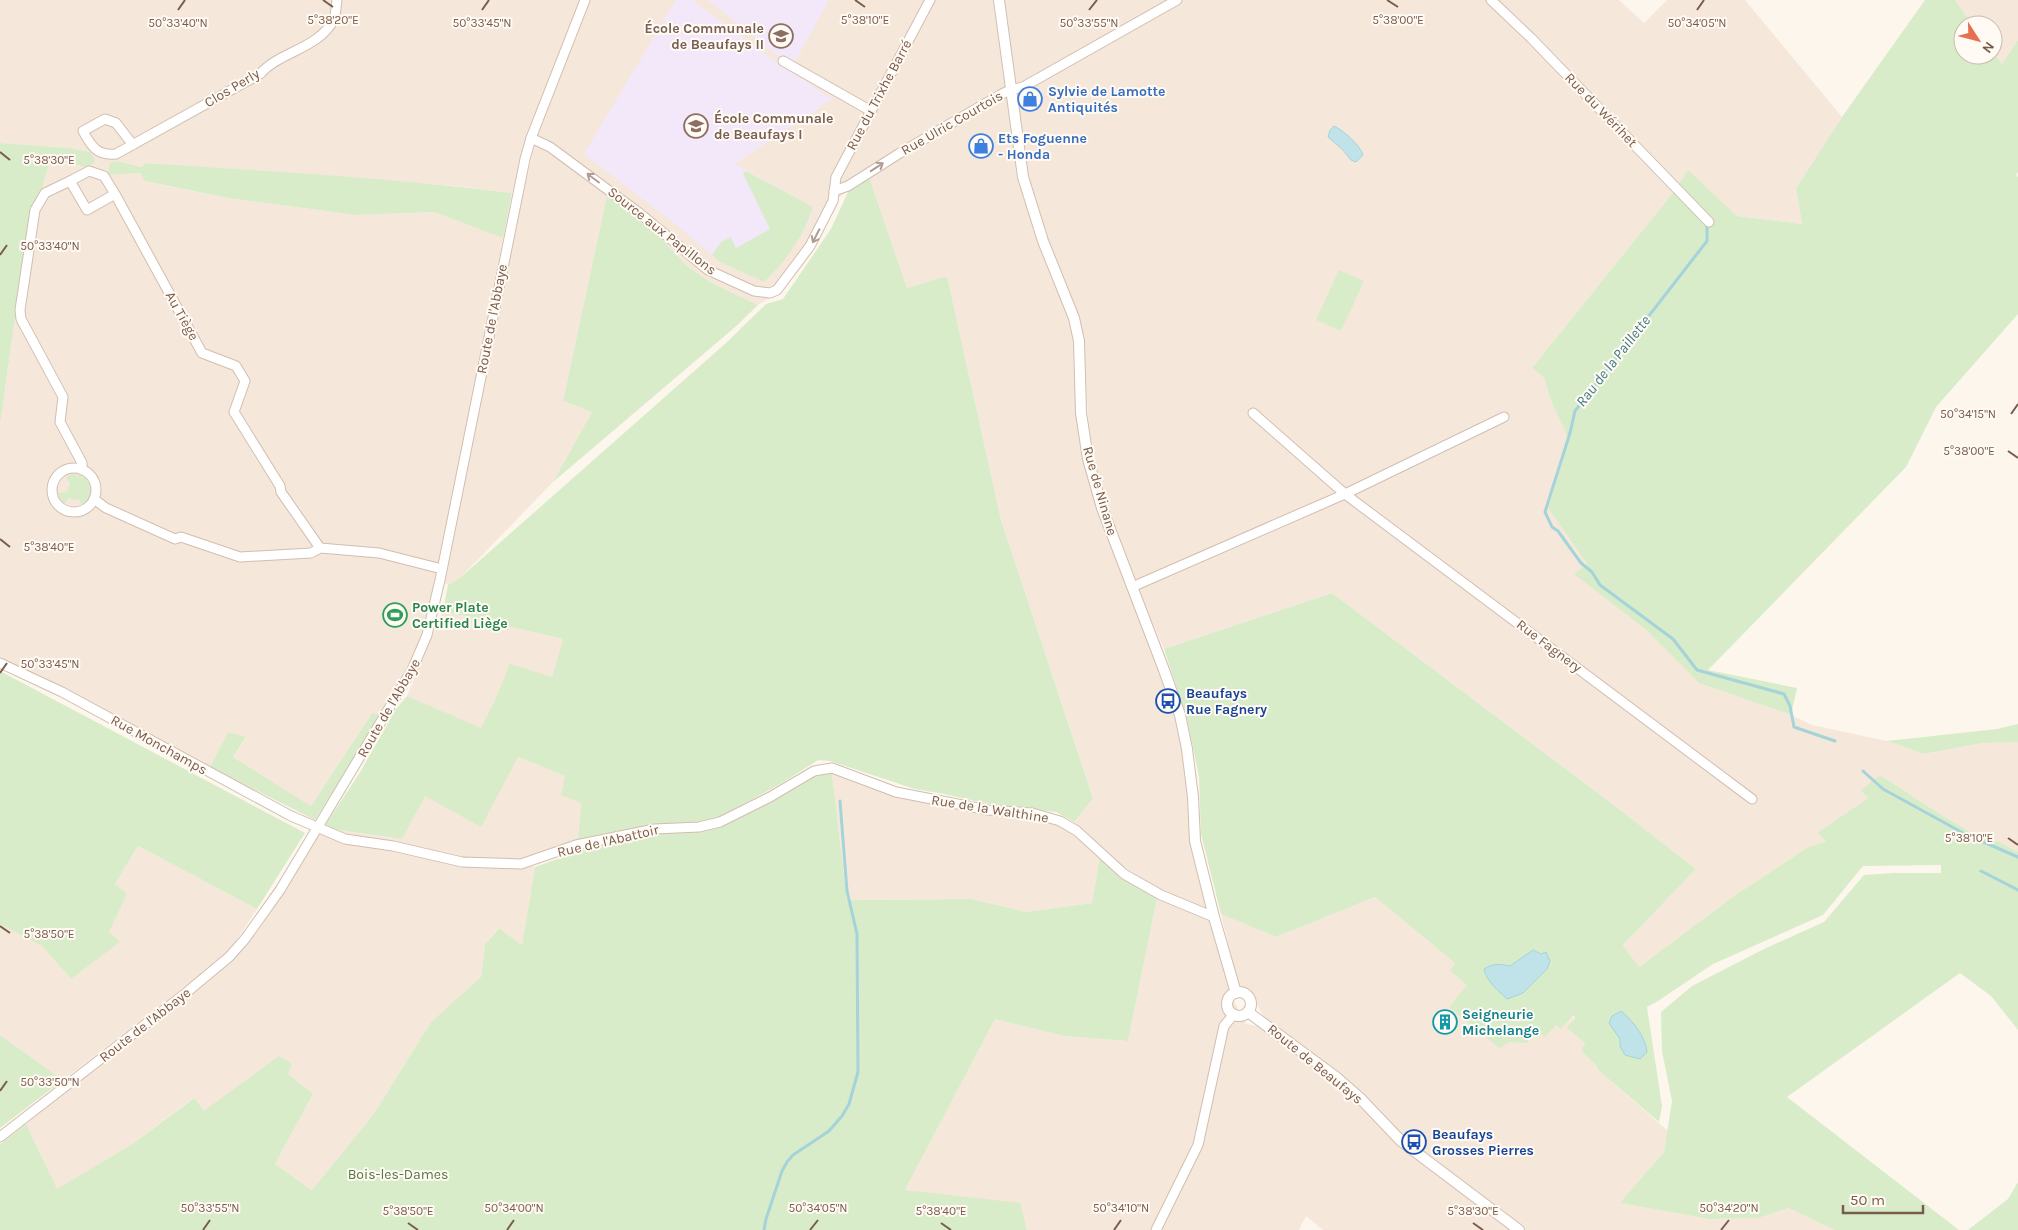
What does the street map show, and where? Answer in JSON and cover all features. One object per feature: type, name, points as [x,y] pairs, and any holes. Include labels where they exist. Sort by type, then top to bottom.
[{"type":"street","name":"Clos Perly","points":[[132,145],[116,123],[105,119],[83,131],[92,148],[107,155],[116,154],[260,74],[268,64],[322,37],[334,18],[337,0]]},
{"type":"street","name":"Route de l'Abbaye","points":[[0,1137],[187,992],[229,957],[258,922],[317,828],[419,655],[426,636],[442,569],[519,186],[532,138],[584,0]]},
{"type":"street","name":"Rue du Trixhe Barré","points":[[834,191],[836,177],[930,0]]},
{"type":"street","name":"Rue de Ninane","points":[[999,0],[1010,90],[1024,177],[1043,241],[1074,318],[1079,341],[1082,413],[1088,459],[1102,508],[1180,715],[1187,749],[1193,797],[1195,841],[1214,918],[1236,993]]},
{"type":"street","name":"Rue Ulric Courtois","points":[[834,191],[848,186],[900,152],[1010,90],[1023,87],[1177,0]]},
{"type":"street","name":"Rue du Wérihet","points":[[1492,0],[1709,222]]},
{"type":"street","points":[[782,61],[871,111]]},
{"type":"street","name":"Source aux Papillons","points":[[532,138],[550,147],[617,196],[708,270],[726,280],[761,293],[770,293],[777,290],[810,246],[833,201],[834,191]]},
{"type":"street","name":"Au Tiège","points":[[94,499],[96,491],[94,482],[90,475],[82,470],[82,463],[60,422],[63,397],[21,319],[20,310],[35,210],[45,193],[89,171],[104,176],[202,353],[236,366],[245,381],[234,412],[280,486],[281,492],[320,548]]},
{"type":"street","points":[[70,181],[86,210],[115,194]]},
{"type":"street","name":"Rue Fagnery","points":[[1253,413],[1345,494],[1752,799]]},
{"type":"street","points":[[1132,587],[1345,494],[1504,417]]},
{"type":"street","points":[[82,470],[72,468],[63,472],[56,479],[52,489],[54,498],[60,507],[69,512],[79,512],[88,507],[94,499],[106,508],[175,539],[181,537],[240,557],[311,553],[320,548],[379,553],[442,569]]},
{"type":"street","name":"Rue Monchamps","points":[[0,663],[62,692],[317,828]]},
{"type":"street","name":"Rue de l'Abattoir","points":[[317,828],[346,839],[393,846],[462,862],[521,864],[576,845],[654,829],[699,827],[720,822],[770,797],[814,771],[832,768]]},
{"type":"street","name":"Rue de la Walthine","points":[[832,768],[896,792],[988,810],[1032,814],[1060,821],[1077,831],[1124,874],[1161,895],[1214,918]]},
{"type":"street","points":[[1236,993],[1244,993],[1249,998],[1251,1005],[1248,1012],[1241,1015],[1234,1014],[1228,1004],[1230,997],[1236,993]]},
{"type":"street","name":"Route de Beaufays","points":[[1248,1012],[1336,1077],[1360,1098],[1400,1141],[1519,1230]]},
{"type":"street","points":[[1156,1230],[1194,1156],[1224,1026],[1234,1014]]},
{"type":"shaded area","points":[[0,0],[585,0],[537,122],[512,193],[455,186],[250,170],[145,163],[143,167],[117,161],[108,175],[141,173],[144,181],[228,198],[356,215],[434,212],[503,238],[448,538],[436,616],[381,715],[372,713],[311,806],[233,757],[246,738],[228,732],[210,767],[0,658],[0,425],[30,211],[40,195],[49,164],[66,162],[85,167],[90,152],[69,148],[0,143]]},
{"type":"shaded area","points":[[590,0],[993,0],[1018,157],[1071,318],[1076,344],[1090,483],[1117,562],[1155,657],[1181,738],[1211,913],[1159,890],[1110,857],[1074,822],[1093,797],[1001,520],[947,276],[907,288],[869,177],[840,196],[779,293],[758,305],[710,282],[686,265],[655,232],[607,195],[563,401],[592,412],[553,482],[461,577],[448,585],[444,582],[517,217],[540,124]]},
{"type":"shaded area","name":"École Communale de Beaufays I","points":[[676,0],[692,0],[772,59],[832,99],[735,164],[813,207],[808,224],[796,243],[776,270],[764,282],[720,262],[678,226],[584,154]]},
{"type":"shaded area","name":"École Communale de Beaufays II","points":[[708,0],[829,0],[794,63],[782,59]]},
{"type":"shaded area","points":[[1003,0],[1619,0],[1644,23],[1667,0],[1745,0],[1842,117],[1796,188],[1802,224],[1737,216],[1688,171],[1672,194],[1532,368],[1544,378],[1551,401],[1569,440],[1548,508],[1587,564],[1575,574],[1645,629],[1699,683],[1791,715],[1812,725],[1887,741],[1923,754],[1983,743],[2018,742],[2018,852],[2000,842],[1983,838],[1943,816],[1880,775],[1868,798],[1817,833],[1826,841],[1807,848],[1734,896],[1639,967],[1623,945],[1696,869],[1332,593],[1164,649],[1134,582],[1101,487],[1089,430],[1082,331],[1043,232],[1024,168]]},
{"type":"shaded area","points":[[1955,0],[2018,0],[2018,40],[2003,62],[2003,15],[1966,15]]},
{"type":"shaded area","points":[[443,611],[563,639],[552,678],[496,698],[481,729],[407,696]]},
{"type":"shaded area","points":[[518,757],[565,776],[581,803],[578,840],[520,862],[535,867],[522,945],[498,928],[485,944],[481,977],[431,1022],[373,1115],[312,1190],[275,1164],[313,1094],[204,1111],[193,1098],[134,1143],[57,1190],[26,1124],[234,956],[267,915],[323,828],[392,838],[425,796]]},
{"type":"shaded area","points":[[832,774],[918,799],[1054,821],[1100,856],[1092,903],[1026,912],[971,899],[847,900]]},
{"type":"shaded area","points":[[138,846],[257,909],[227,954],[63,1080],[0,1035],[0,926],[2,925],[42,946],[71,979],[119,942],[109,932],[126,894],[115,884]]},
{"type":"shaded area","points":[[1375,897],[1455,963],[1467,985],[1510,1042],[1519,1041],[1556,1025],[1561,1029],[1572,1015],[1585,1044],[1581,1051],[1596,1065],[1598,1070],[1668,1131],[1664,1152],[1621,1203],[1709,1219],[1759,1218],[1788,1208],[1835,1230],[1323,1230],[1306,1216],[1299,1230],[1027,1230],[1021,1212],[905,1190],[995,1019],[1064,1036],[1128,1041],[1157,898],[1206,918],[1211,923],[1233,999],[1246,1024],[1262,1027],[1354,1097],[1264,1017],[1253,997],[1238,983],[1221,914],[1276,937]]},
{"type":"green space","points":[[1925,0],[1955,0],[1966,15],[1953,15],[1953,65],[2003,65],[2018,40],[2018,172],[2016,175],[2018,177],[2018,314],[1936,407],[1906,467],[1708,670],[1797,688],[1791,715],[1699,683],[1645,629],[1574,574],[1587,564],[1548,508],[1569,440],[1551,401],[1544,378],[1532,368],[1672,194],[1688,170],[1737,216],[1802,224],[1796,188],[1842,117]]},
{"type":"green space","points":[[0,143],[69,148],[90,152],[95,159],[93,164],[85,167],[66,162],[49,164],[40,195],[30,211],[0,425]]},
{"type":"green space","points":[[117,161],[142,167],[145,163],[283,172],[420,183],[512,193],[503,238],[434,212],[356,215],[228,198],[144,181],[141,173],[108,175],[110,163]]},
{"type":"green space","points":[[746,171],[813,207],[805,228],[793,248],[780,266],[764,282],[720,262],[712,255],[721,242],[731,237],[736,248],[770,229],[743,174]]},
{"type":"green space","points":[[869,177],[907,288],[947,276],[1001,520],[1093,798],[1074,822],[1056,812],[993,805],[915,789],[830,761],[818,760],[782,783],[714,820],[657,825],[578,840],[581,803],[561,795],[565,776],[518,757],[481,827],[425,796],[402,839],[323,828],[359,774],[396,709],[407,696],[481,728],[510,664],[552,677],[563,639],[443,611],[448,585],[461,577],[726,343],[766,304],[783,299],[831,229],[849,190]]},
{"type":"green space","points":[[607,195],[655,232],[686,265],[710,282],[758,305],[734,328],[553,482],[592,412],[563,401]]},
{"type":"green space","points":[[1339,270],[1364,281],[1341,331],[1316,320]]},
{"type":"green space","points":[[73,474],[85,478],[90,485],[90,496],[82,506],[79,499],[73,500],[69,498],[64,504],[58,493],[67,492],[70,484],[66,477]]},
{"type":"green space","points":[[1332,593],[1696,869],[1623,945],[1639,967],[1734,896],[1807,848],[1826,841],[1817,833],[1868,798],[1861,790],[1880,775],[1943,816],[1982,838],[2000,842],[2018,852],[2018,1030],[1991,996],[1960,973],[1787,1097],[1959,1230],[1835,1230],[1788,1208],[1759,1218],[1709,1219],[1620,1203],[1664,1152],[1672,1101],[1662,1051],[1661,1012],[1692,986],[1762,950],[1824,922],[1864,875],[1941,873],[1941,865],[1863,866],[1823,915],[1713,964],[1647,1007],[1662,1106],[1659,1122],[1598,1070],[1596,1065],[1581,1051],[1585,1043],[1567,1028],[1575,1018],[1573,1015],[1561,1029],[1556,1025],[1545,1037],[1538,1032],[1526,1043],[1510,1042],[1499,1048],[1449,1007],[1467,985],[1450,971],[1455,963],[1375,897],[1276,937],[1221,914],[1201,834],[1199,776],[1187,719],[1164,649]],"holes":[[[1541,954],[1507,999],[1485,975],[1489,966],[1500,964],[1510,966]]]},
{"type":"green space","points":[[0,671],[305,833],[257,909],[138,846],[115,884],[127,894],[109,932],[120,942],[71,979],[42,946],[2,925],[0,926]]},
{"type":"green space","points":[[372,713],[381,715],[315,820],[210,767],[228,732],[246,737],[233,757],[311,806]]},
{"type":"green space","points":[[2018,724],[2018,742],[1983,743],[1923,754],[1887,741],[1997,729]]},
{"type":"green space","name":"Bois-les-Dames","points":[[816,774],[832,774],[847,900],[971,899],[1026,912],[1092,903],[1100,856],[1157,898],[1128,1041],[1064,1036],[995,1019],[905,1190],[1020,1203],[1027,1230],[0,1230],[0,1144],[26,1124],[57,1189],[134,1143],[194,1098],[204,1111],[279,1056],[292,1064],[288,1074],[313,1094],[275,1164],[312,1190],[373,1115],[431,1022],[481,977],[485,944],[499,928],[522,945],[535,867],[588,848],[665,832],[708,830],[754,811]]},
{"type":"green space","points":[[0,1035],[63,1080],[0,1128]]},
{"type":"green space","points":[[2018,1182],[2018,1230],[1968,1230],[2008,1199]]},
{"type":"water","points":[[1334,126],[1351,139],[1362,151],[1363,155],[1356,162],[1351,160],[1328,137],[1330,130]]},
{"type":"water","points":[[1533,950],[1541,954],[1546,952],[1550,961],[1547,969],[1523,993],[1507,999],[1496,989],[1484,969],[1497,964],[1510,966]]},
{"type":"water","points":[[1621,1011],[1634,1024],[1644,1040],[1647,1052],[1640,1059],[1625,1055],[1620,1046],[1620,1039],[1609,1023],[1612,1016]]},
{"type":"waterway","name":"Rau de la Paillette","points":[[1707,225],[1707,241],[1575,411],[1545,512],[1552,527],[1558,531],[1581,563],[1592,572],[1600,585],[1673,639],[1697,670],[1784,694],[1790,706],[1794,727],[1835,741]]},
{"type":"waterway","name":"Rau de la Paillette","points":[[1863,771],[1883,789],[1965,834],[2018,857]]},
{"type":"waterway","points":[[764,1230],[782,1171],[787,1162],[793,1155],[829,1131],[842,1116],[849,1104],[858,1072],[857,934],[847,891],[840,801]]},
{"type":"waterway","name":"Rau de la Paillette","points":[[1981,871],[2018,890]]},
{"type":"place","name":"École Communale de Beaufays II","points":[[781,36]]},
{"type":"place","name":"Sylvie de Lamotte Antiquités","points":[[1030,99]]},
{"type":"place","name":"École Communale de Beaufays I","points":[[696,126]]},
{"type":"place","name":"Ets Foguenne - Honda","points":[[981,146]]},
{"type":"place","name":"Power Plate Certified Liège","points":[[395,615]]},
{"type":"place","name":"Beaufays Rue Fagnery","points":[[1168,701]]},
{"type":"place","name":"Seigneurie Michelange","points":[[1445,1022]]},
{"type":"place","name":"Beaufays Grosses Pierres","points":[[1414,1142]]}]
